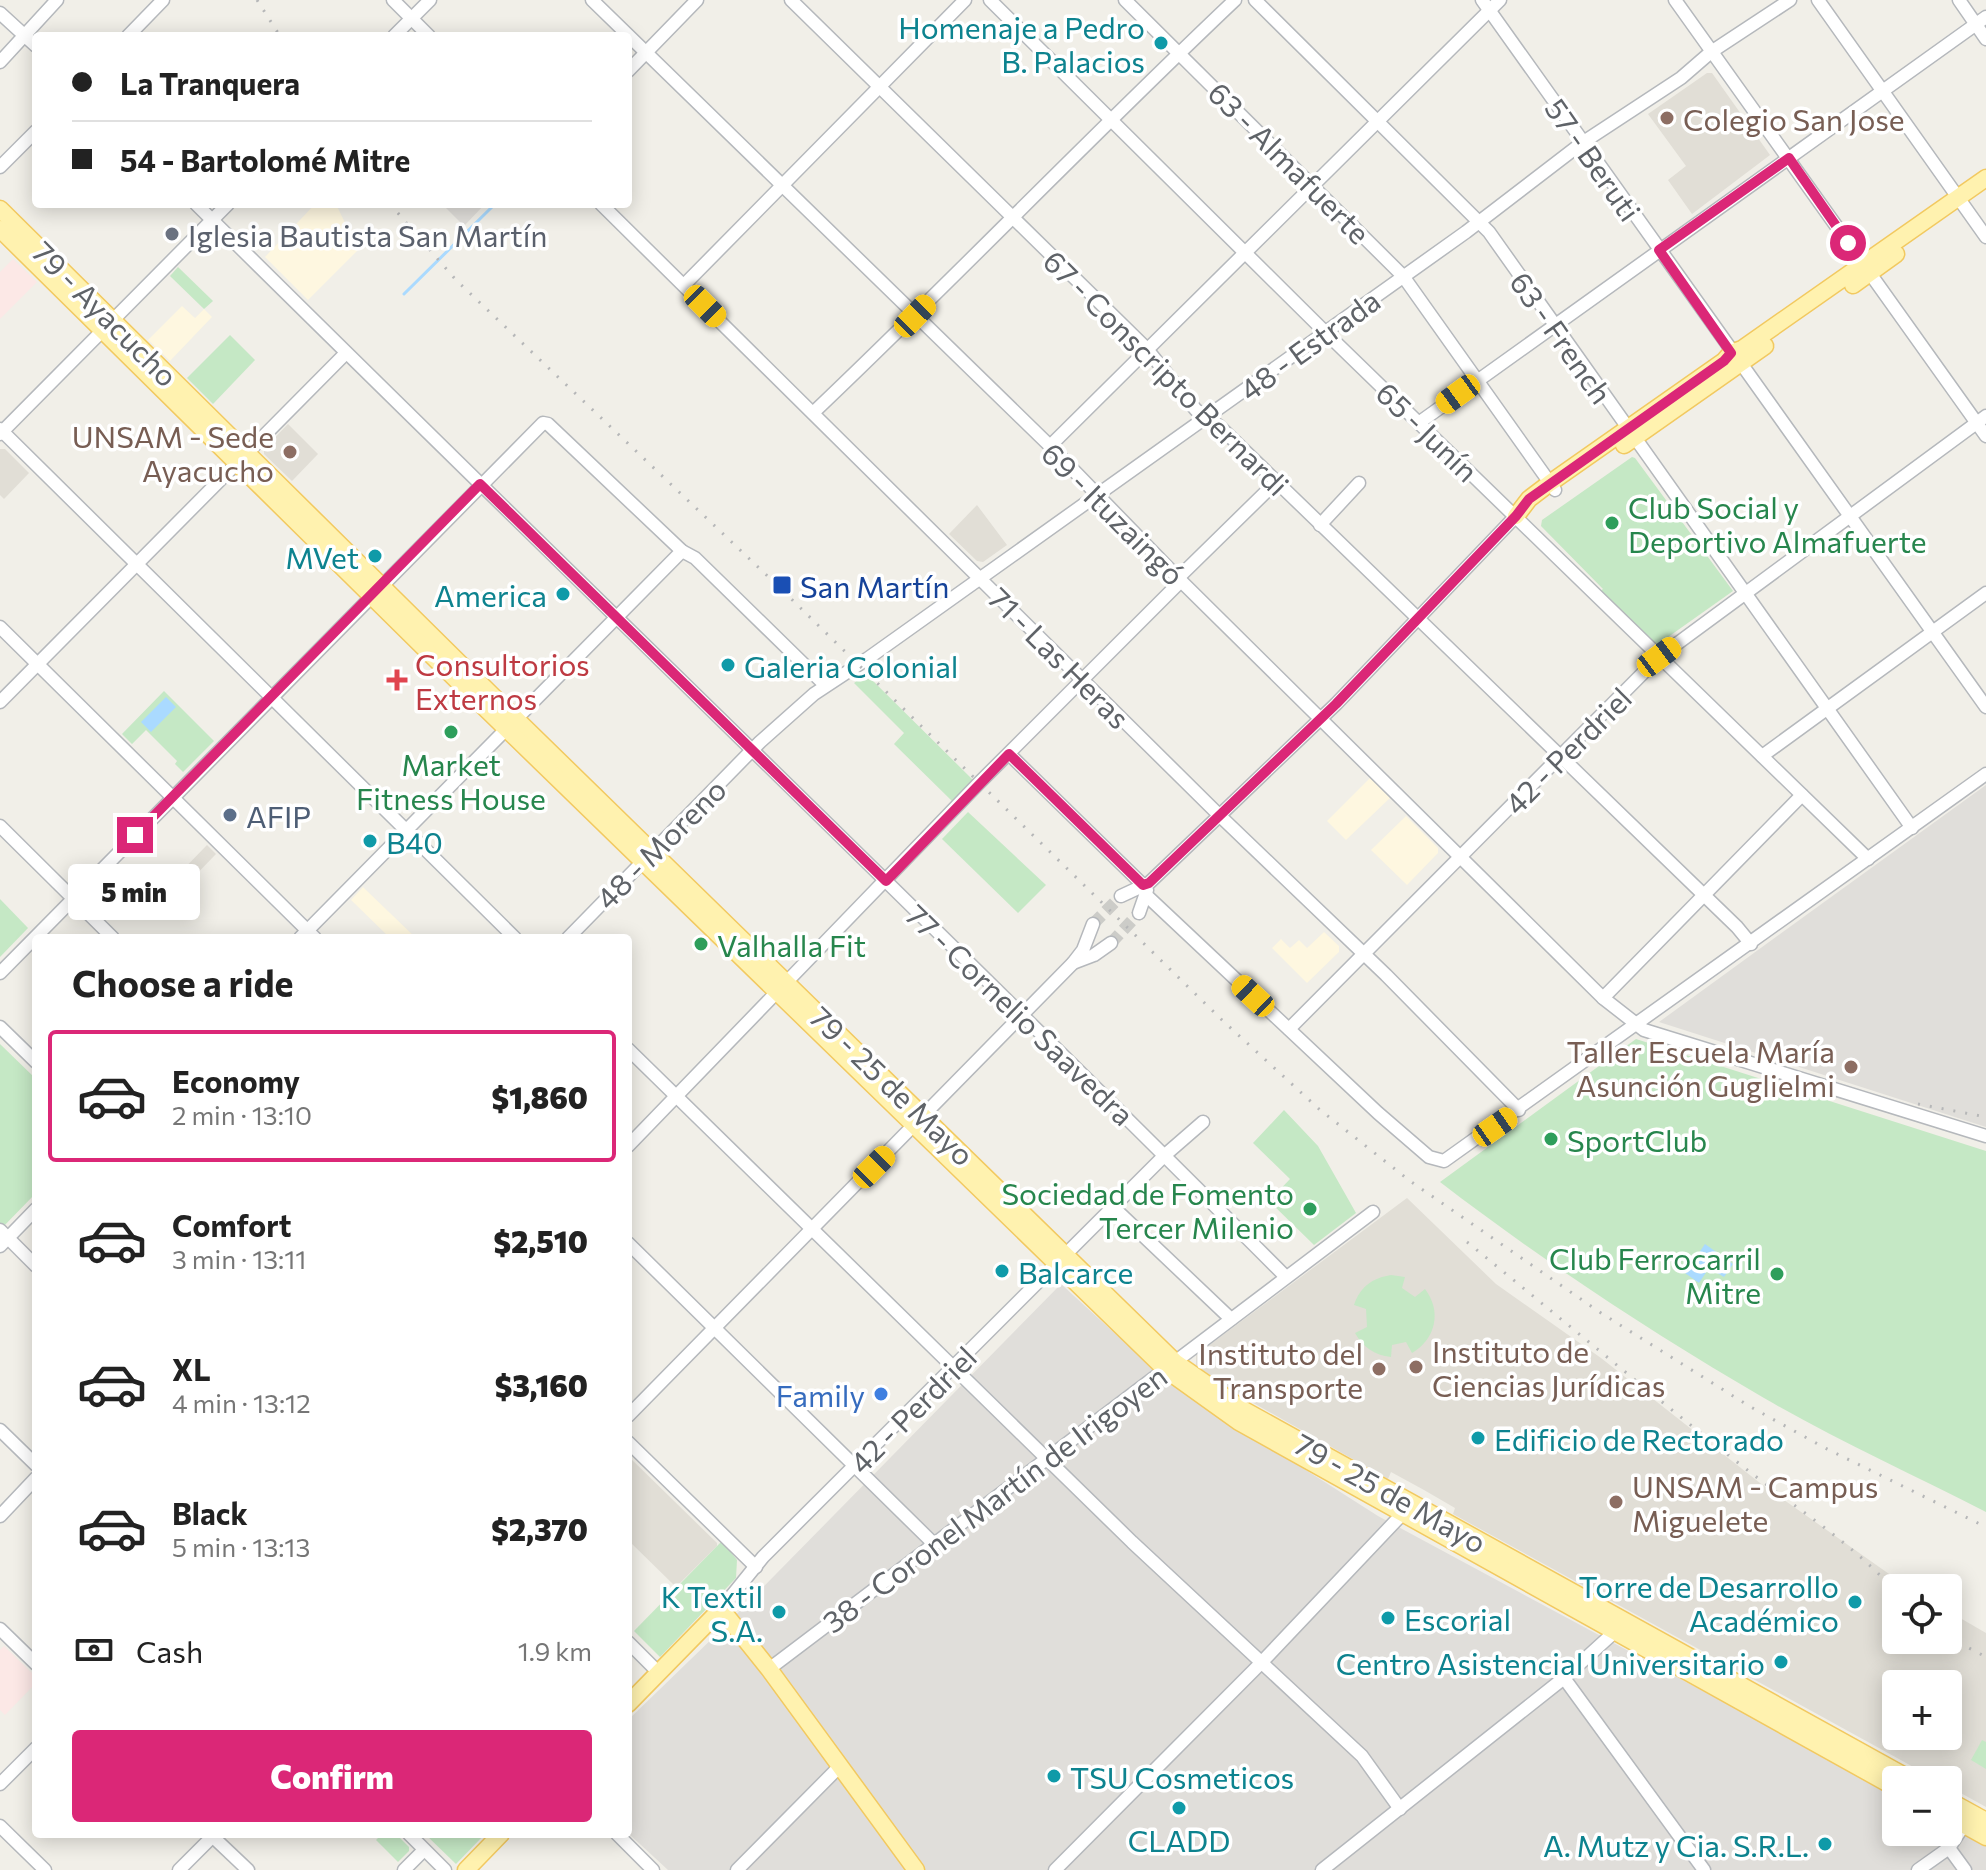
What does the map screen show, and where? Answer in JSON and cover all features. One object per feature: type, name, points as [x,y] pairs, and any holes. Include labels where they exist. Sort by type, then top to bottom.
[{"type":"main road","points":[[1516,516],[1529,499],[1630,434],[1724,361],[1735,358],[1745,347],[1867,268],[1961,202],[1986,178]]},
{"type":"main road","points":[[1961,202],[1986,191]]},
{"type":"main road","name":"79 - Ayacucho","points":[[0,209],[108,324],[376,591]]},
{"type":"main road","name":"79 - Ayacucho","points":[[0,229],[108,324]]},
{"type":"main road","name":"79 - 25 de Mayo","points":[[376,591],[1170,1365],[1407,1509],[1620,1627],[1882,1780]]},
{"type":"main road","points":[[721,1609],[769,1669],[916,1870]]},
{"type":"main road","name":"42 - Perdriel","points":[[632,1700],[721,1609]]},
{"type":"main road","name":"79 - 25 de Mayo","points":[[1620,1627],[1885,1766]]},
{"type":"main road","points":[[1962,1808],[1986,1821]]},
{"type":"main road","points":[[1964,1825],[1986,1837]]},
{"type":"main road","points":[[466,1870],[497,1838]]},
{"type":"street","points":[[0,62],[57,0]]},
{"type":"street","points":[[132,32],[163,0]]},
{"type":"street","points":[[393,0],[425,32]]},
{"type":"street","points":[[398,32],[430,0]]},
{"type":"street","name":"69 - Ituzaingó","points":[[592,0],[625,32]]},
{"type":"street","points":[[632,67],[697,0]]},
{"type":"street","name":"67 - Conscripto Bernardi","points":[[791,0],[1146,348],[1196,410],[1219,426],[1751,944]]},
{"type":"street","points":[[684,285],[965,0]]},
{"type":"street","name":"65 - Junín","points":[[990,0],[1325,332],[1868,859]]},
{"type":"street","name":"63 - Almafuerte","points":[[1125,0],[1403,276],[1553,486]]},
{"type":"street","points":[[814,412],[1235,0]]},
{"type":"street","name":"63 - French","points":[[1255,0],[1480,222],[1912,828]]},
{"type":"street","points":[[1050,446],[1377,119],[1485,5],[1500,0]]},
{"type":"street","points":[[1675,0],[1867,268],[1981,419],[1986,436]]},
{"type":"street","name":"48 - Estrada","points":[[825,685],[981,579],[1480,222],[1582,143],[1681,78],[1711,52],[1790,0]]},
{"type":"street","points":[[1818,0],[1986,237]]},
{"type":"street","points":[[1959,0],[1981,20],[1986,39]]},
{"type":"street","name":"57 - Beruti","points":[[1485,5],[1986,707]]},
{"type":"street","points":[[0,13],[32,42]]},
{"type":"street","points":[[1420,422],[1981,20]]},
{"type":"street","name":"69 - Ituzaingó","points":[[632,39],[1050,446],[1603,998],[1636,1026]]},
{"type":"street","points":[[0,167],[32,135]]},
{"type":"street","name":"77 - Cornelio Saavedra","points":[[200,208],[1286,1277]]},
{"type":"street","points":[[224,208],[1,431],[511,934]]},
{"type":"street","name":"71 - Las Heras","points":[[605,208],[1519,1110]]},
{"type":"street","points":[[0,702],[346,353]]},
{"type":"street","name":"42 - Perdriel","points":[[1289,1029],[1659,657],[1981,419]]},
{"type":"street","points":[[38,934],[538,425],[548,424],[682,551],[695,558],[825,685]]},
{"type":"street","points":[[632,1142],[1276,482]]},
{"type":"street","points":[[1320,525],[1359,483]]},
{"type":"street","points":[[1121,896],[1146,888],[1322,718],[1516,516]]},
{"type":"street","points":[[309,934],[510,723],[682,551]]},
{"type":"street","points":[[1762,756],[1986,593]]},
{"type":"street","points":[[0,627],[305,934]]},
{"type":"street","name":"48 - Moreno","points":[[572,934],[751,751],[825,685]]},
{"type":"street","points":[[1009,754],[1289,1029],[1378,1113],[1429,1157],[1437,1160],[1449,1159],[1519,1110],[1986,774]]},
{"type":"street","points":[[1603,998],[1802,795]]},
{"type":"street","points":[[0,826],[109,934]]},
{"type":"street","points":[[1139,913],[1146,888]]},
{"type":"street","points":[[632,1412],[1073,963],[1083,950],[1093,924]]},
{"type":"street","points":[[0,973],[32,940]]},
{"type":"street","points":[[1073,963],[1094,955],[1111,943]]},
{"type":"street","points":[[1636,1026],[1986,1136]]},
{"type":"street","points":[[0,1027],[32,1058]]},
{"type":"street","points":[[632,1053],[1132,1542],[1362,1756],[1400,1809]]},
{"type":"street","name":"42 - Perdriel","points":[[721,1609],[763,1557],[1165,1155],[1203,1122]]},
{"type":"street","points":[[1113,1207],[1231,1319]]},
{"type":"street","points":[[32,1212],[2,1238],[32,1263]]},
{"type":"street","name":"38 - Coronel Martín de Irigoyen","points":[[769,1669],[1373,1212]]},
{"type":"street","points":[[632,1247],[933,1543]]},
{"type":"street","points":[[0,1430],[32,1461]]},
{"type":"street","points":[[632,1446],[756,1567]]},
{"type":"street","points":[[0,1516],[32,1482]]},
{"type":"street","points":[[1055,1870],[1261,1663],[1407,1509]]},
{"type":"street","points":[[1322,1870],[1564,1678],[1620,1627]]},
{"type":"street","points":[[0,1629],[32,1660]]},
{"type":"street","points":[[632,1646],[658,1672]]},
{"type":"street","points":[[1564,1678],[1704,1870]]},
{"type":"street","points":[[0,1784],[32,1752]]},
{"type":"street","points":[[737,1870],[840,1766]]},
{"type":"street","points":[[1918,1870],[1949,1848],[1964,1825]]},
{"type":"street","points":[[0,1826],[45,1870]]},
{"type":"street","points":[[179,1870],[210,1838]]},
{"type":"street","points":[[216,1838],[248,1870]]},
{"type":"street","points":[[413,1838],[445,1870]]},
{"type":"street","points":[[621,1838],[653,1870]]},
{"type":"street","points":[[1949,1848],[1965,1870]]},
{"type":"street","points":[[404,1870],[424,1850]]},
{"type":"shaded area","points":[[1707,73],[1712,73],[1770,155],[1692,214],[1668,180],[1686,166],[1648,114]]},
{"type":"shaded area","points":[[311,208],[338,208],[358,250],[308,300],[265,257]]},
{"type":"shaded area","points":[[446,208],[481,208],[464,226]]},
{"type":"shaded area","points":[[13,259],[37,282],[0,319],[0,272]]},
{"type":"shaded area","points":[[182,306],[195,318],[204,309],[212,317],[170,361],[148,340]]},
{"type":"shaded area","name":"UNSAM - Sede Ayacucho","points":[[288,424],[318,454],[292,481],[264,454],[264,449]]},
{"type":"shaded area","points":[[0,449],[5,449],[29,473],[4,499],[0,495]]},
{"type":"shaded area","points":[[977,505],[1007,545],[983,562],[977,561],[949,534]]},
{"type":"shaded area","points":[[1370,778],[1390,798],[1346,840],[1327,821]]},
{"type":"shaded area","points":[[1986,785],[1986,1127],[1659,1022],[1809,913]]},
{"type":"shaded area","points":[[1406,816],[1438,848],[1438,853],[1407,885],[1371,850]]},
{"type":"shaded area","points":[[207,845],[216,854],[183,888],[174,879]]},
{"type":"shaded area","points":[[363,887],[412,934],[386,934],[351,900]]},
{"type":"shaded area","points":[[1324,932],[1339,946],[1339,952],[1307,983],[1272,948],[1281,939],[1290,948],[1299,940],[1307,948]]},
{"type":"shaded area","name":"UNSAM - Campus Miguelete","points":[[1407,1198],[1496,1284],[1601,1358],[1760,1483],[1889,1574],[1882,1574],[1882,1654],[1962,1654],[1962,1619],[1986,1633],[1986,1807],[1962,1794],[1962,1766],[1912,1766],[1882,1750],[1962,1750],[1962,1670],[1882,1670],[1882,1750],[1453,1514],[1455,1508],[1424,1490],[1391,1472],[1388,1479],[1234,1392],[1196,1365],[1196,1355]]},
{"type":"shaded area","points":[[1061,1284],[1169,1383],[1378,1516],[1882,1787],[1882,1846],[1962,1846],[1962,1831],[1986,1845],[1986,1870],[668,1870],[632,1837],[632,1716],[721,1630]]},
{"type":"shaded area","points":[[632,1460],[717,1543],[676,1587],[632,1544]]},
{"type":"shaded area","points":[[4,1646],[32,1673],[32,1687],[5,1715],[0,1710],[0,1650]]},
{"type":"green space","points":[[178,267],[213,301],[204,309],[170,276]]},
{"type":"green space","points":[[230,335],[255,360],[213,404],[187,378]]},
{"type":"green space","points":[[1632,457],[1733,591],[1654,647],[1599,592],[1603,589],[1541,526],[1542,520]]},
{"type":"green space","points":[[866,674],[973,780],[952,801],[894,744],[904,733],[854,683]]},
{"type":"green space","points":[[164,691],[214,741],[183,772],[175,764],[177,761],[146,730],[132,744],[122,734]]},
{"type":"green space","points":[[968,812],[1046,885],[1018,913],[942,839]]},
{"type":"green space","points":[[0,899],[28,928],[0,957]]},
{"type":"green space","name":"Club Ferrocarril Mitre","points":[[1636,1039],[1986,1151],[1986,1512],[1819,1428],[1722,1373],[1558,1268],[1440,1182]]},
{"type":"green space","points":[[0,1044],[32,1075],[32,1197],[0,1230]]},
{"type":"green space","points":[[1284,1110],[1318,1146],[1356,1213],[1314,1245],[1269,1201],[1290,1179],[1253,1143]]},
{"type":"green space","points":[[1391,1275],[1405,1277],[1402,1288],[1415,1297],[1425,1289],[1435,1315],[1431,1332],[1420,1347],[1412,1353],[1406,1342],[1392,1345],[1391,1357],[1374,1352],[1358,1338],[1355,1333],[1367,1327],[1366,1309],[1354,1305],[1368,1284]]},
{"type":"green space","points":[[722,1541],[737,1560],[736,1578],[660,1657],[634,1631]]},
{"type":"green space","points":[[1982,1740],[1986,1742],[1986,1769],[1971,1760]]},
{"type":"green space","points":[[400,1838],[409,1851],[398,1862],[376,1840]]},
{"type":"green space","points":[[429,1838],[481,1838],[456,1864]]},
{"type":"water","points":[[166,697],[176,707],[151,732],[141,722]]},
{"type":"water","points":[[1705,1244],[1733,1264],[1724,1277],[1709,1268],[1699,1283],[1685,1273]]},
{"type":"waterway","points":[[404,294],[491,208]]},
{"type":"tunnel","points":[[1093,924],[1121,896]]},
{"type":"tunnel","points":[[1111,943],[1139,913]]},
{"type":"railway","points":[[257,0],[277,32]]},
{"type":"railway","points":[[393,208],[456,280],[779,587],[1222,1020],[1319,1109],[1410,1181],[1601,1313],[1749,1406],[1825,1448],[1986,1527]]},
{"type":"railway","points":[[1918,1104],[1986,1117]]},
{"type":"railway","points":[[1467,1242],[1761,1481],[1841,1540],[1882,1577]]},
{"type":"railway","points":[[1962,1644],[1986,1657]]},
{"type":"place","name":"Homenaje a Pedro B. Palacios","points":[[1161,43]]},
{"type":"place","name":"Colegio San Jose","points":[[1667,118]]},
{"type":"place","name":"Iglesia Bautista San Martín","points":[[172,234]]},
{"type":"place","name":"UNSAM - Sede Ayacucho","points":[[290,452]]},
{"type":"place","name":"Club Social y Deportivo Almafuerte","points":[[1612,523]]},
{"type":"place","name":"MVet","points":[[375,556]]},
{"type":"place","name":"San Martín","points":[[782,585]]},
{"type":"place","name":"America","points":[[563,594]]},
{"type":"place","name":"Galeria Colonial","points":[[728,665]]},
{"type":"place","name":"Consultorios Externos","points":[[397,680]]},
{"type":"place","name":"Market Fitness House","points":[[451,732]]},
{"type":"place","name":"AFIP","points":[[230,815]]},
{"type":"place","name":"B40","points":[[370,841]]},
{"type":"place","name":"Valhalla Fit","points":[[701,944]]},
{"type":"place","name":"Taller Escuela María Asunción Guglielmi","points":[[1851,1067]]},
{"type":"place","name":"SportClub","points":[[1551,1139]]},
{"type":"place","name":"Sociedad de Fomento Tercer Milenio","points":[[1310,1209]]},
{"type":"place","name":"Balcarce","points":[[1002,1271]]},
{"type":"place","name":"Club Ferrocarril Mitre","points":[[1777,1274]]},
{"type":"place","name":"Instituto de Ciencias Jurídicas","points":[[1416,1367]]},
{"type":"place","name":"Instituto del Transporte","points":[[1379,1369]]},
{"type":"place","name":"Family","points":[[881,1394]]},
{"type":"place","name":"Edificio de Rectorado","points":[[1478,1438]]},
{"type":"place","name":"UNSAM - Campus Miguelete","points":[[1616,1502]]},
{"type":"place","name":"Torre de Desarrollo Académico","points":[[1855,1602]]},
{"type":"place","name":"K Textil S.A.","points":[[779,1612]]},
{"type":"place","name":"Escorial","points":[[1388,1618]]},
{"type":"place","name":"Centro Asistencial Universitario","points":[[1781,1662]]},
{"type":"place","name":"TSU Cosmeticos","points":[[1054,1776]]},
{"type":"place","name":"CLADD","points":[[1179,1808]]},
{"type":"place","name":"A. Mutz y Cia. S.R.L.","points":[[1825,1844]]},
{"type":"route","points":[[135,835],[480,484],[886,881],[1009,754],[1143,885],[1149,883],[1336,704],[1529,499],[1731,353],[1659,250],[1789,158],[1848,243]]}]
